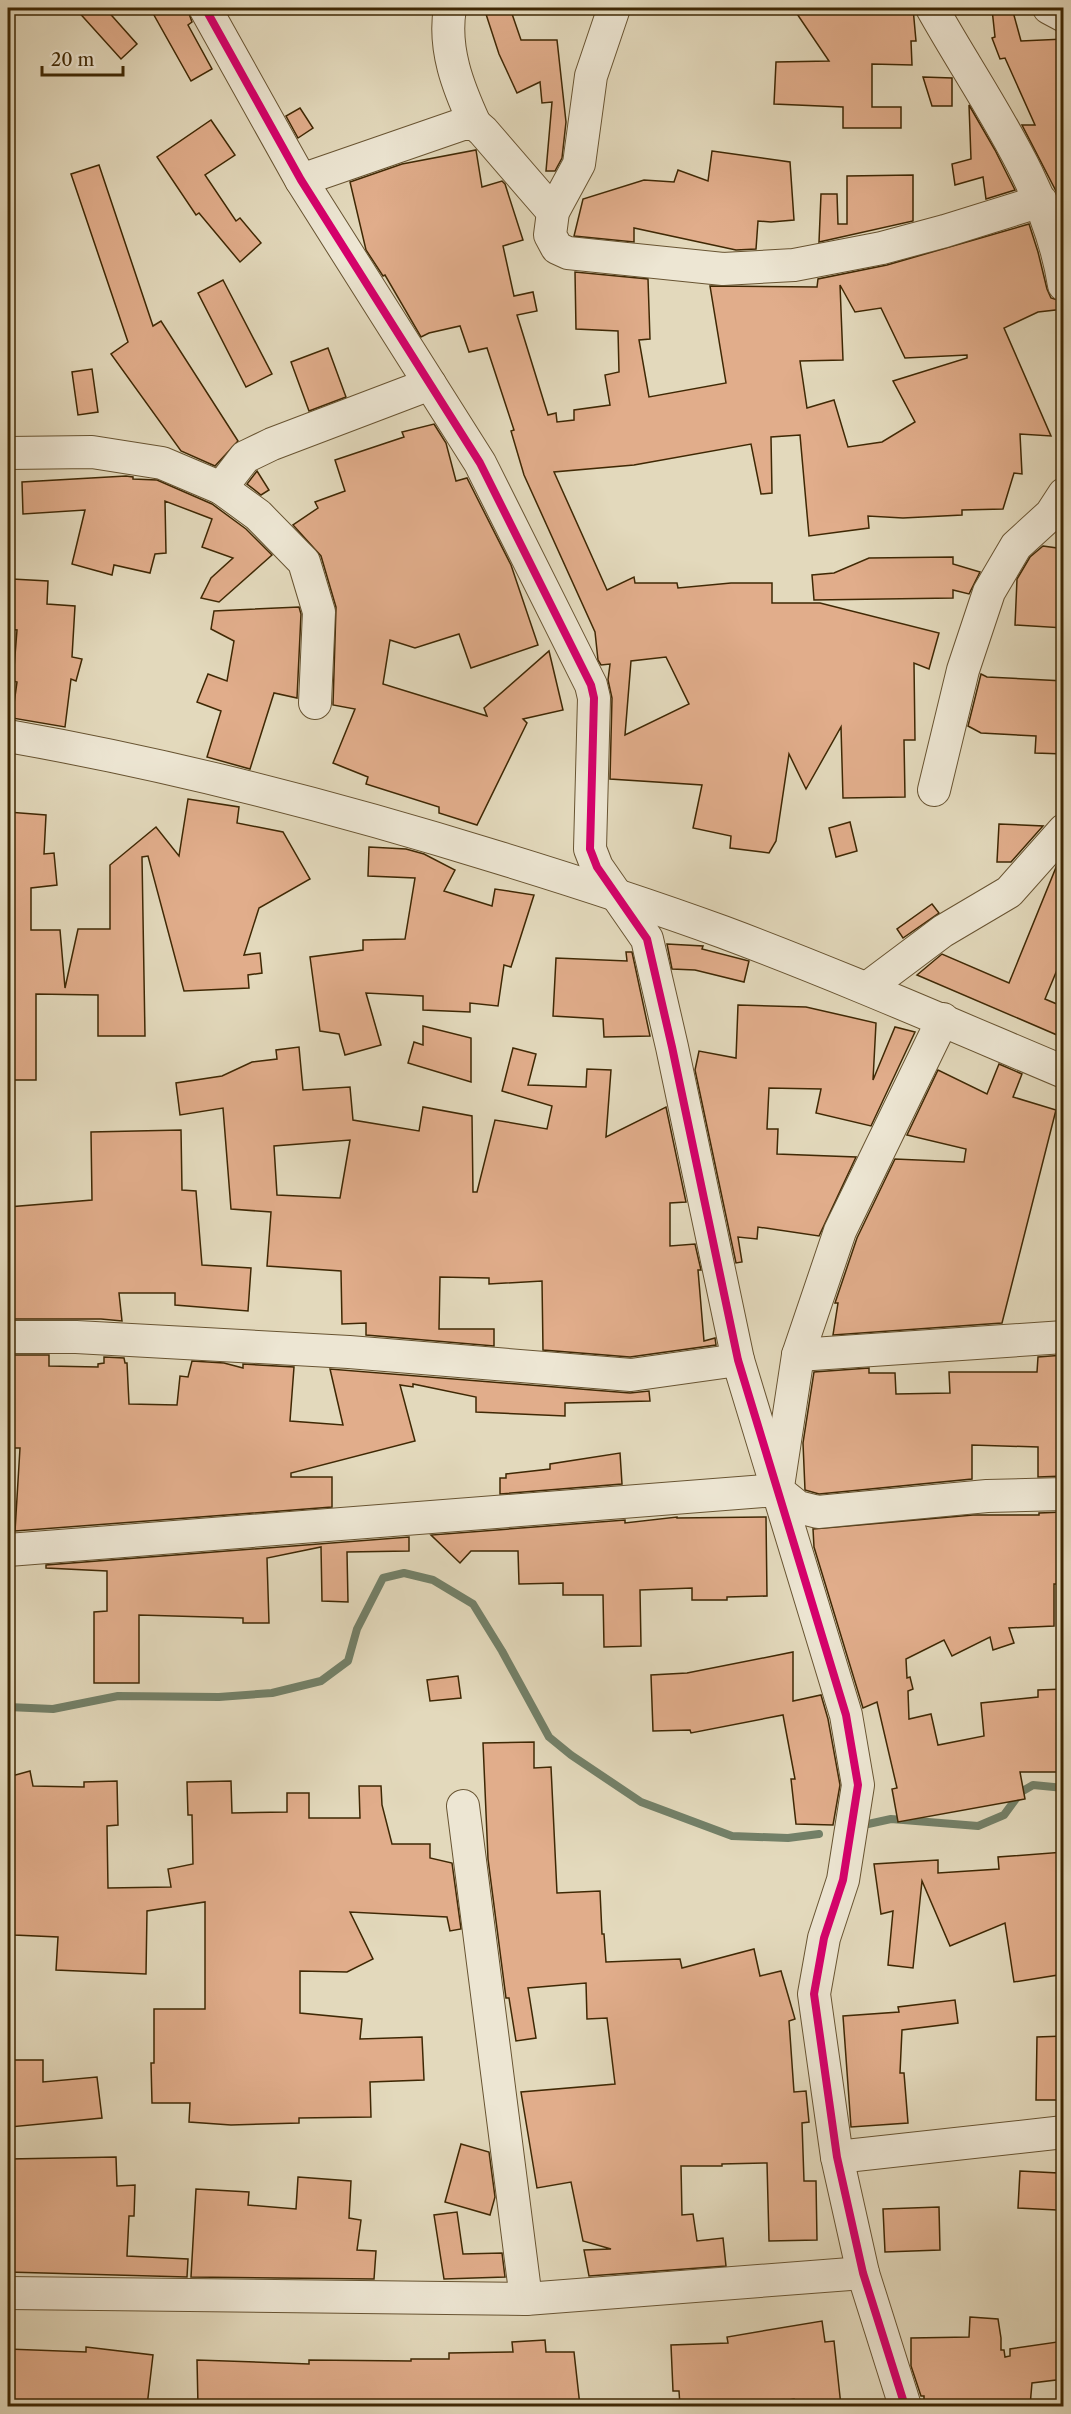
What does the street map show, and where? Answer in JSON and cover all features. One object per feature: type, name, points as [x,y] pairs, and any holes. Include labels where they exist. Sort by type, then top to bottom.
[{"type":"street","points":[[205,8],[302,180],[480,463],[591,685],[594,698],[590,849],[597,867],[647,939],[670,1036],[738,1360],[846,1715],[858,1785],[843,1880],[824,1938],[814,1994],[837,2157],[863,2273],[905,2406]]},
{"type":"street","points":[[450,8],[450,57],[461,92],[475,124],[553,212]]},
{"type":"street","points":[[614,8],[591,76],[579,164],[553,212],[550,235],[557,248],[568,253],[723,269],[794,265],[882,248],[1041,201]]},
{"type":"street","points":[[932,8],[1041,201],[1060,259],[1064,285]]},
{"type":"street","points":[[1048,8],[1064,16]]},
{"type":"street","points":[[302,180],[463,124],[475,124]]},
{"type":"street","points":[[220,488],[245,457],[272,444],[430,384]]},
{"type":"street","points":[[8,453],[92,452],[162,463],[220,488],[258,515],[304,562],[319,612],[315,703]]},
{"type":"street","points":[[934,790],[963,670],[989,592],[1016,546],[1051,514],[1064,494]]},
{"type":"street","points":[[8,736],[221,781],[321,806],[398,826],[617,894],[867,988],[1064,1072]]},
{"type":"street","points":[[867,988],[943,931],[1009,892],[1064,831]]},
{"type":"street","points":[[777,1490],[798,1355],[840,1231],[943,1019]]},
{"type":"street","points":[[8,1336],[76,1337],[349,1352],[631,1376],[738,1360]]},
{"type":"street","points":[[798,1355],[1064,1337]]},
{"type":"street","points":[[8,1550],[777,1490],[798,1507],[818,1512],[987,1496],[1064,1494]]},
{"type":"street","points":[[463,1806],[526,2299]]},
{"type":"street","points":[[837,2157],[1064,2132]]},
{"type":"street","points":[[8,2293],[526,2299],[863,2273]]},
{"type":"building","points":[[75,8],[105,8],[137,44],[121,59]]},
{"type":"building","points":[[150,8],[187,8],[192,22],[188,25],[212,69],[191,81]]},
{"type":"building","points":[[484,8],[510,8],[521,40],[557,40],[566,122],[562,158],[555,171],[546,171],[552,102],[542,103],[540,82],[517,93],[499,54]]},
{"type":"building","points":[[793,8],[913,8],[916,41],[911,41],[912,65],[872,64],[872,107],[901,107],[901,128],[843,128],[843,107],[774,104],[776,62],[829,61]]},
{"type":"building","points":[[1012,8],[1021,41],[1064,39],[1064,112],[1060,178],[1064,177],[1064,214],[1058,195],[1022,125],[1035,125],[1005,58],[1000,59],[992,38],[995,37],[992,9]]},
{"type":"building","points":[[923,77],[952,78],[952,106],[932,106]]},
{"type":"building","points":[[969,105],[1015,190],[986,199],[983,177],[955,185],[952,164],[971,159]]},
{"type":"building","points":[[300,108],[313,128],[298,138],[286,116]]},
{"type":"building","points":[[211,120],[235,155],[205,175],[236,221],[240,218],[261,243],[240,262],[199,213],[196,215],[157,157]]},
{"type":"building","points":[[476,150],[482,187],[502,181],[505,184],[523,240],[503,246],[514,296],[533,292],[537,311],[517,315],[548,415],[556,413],[557,422],[574,420],[574,410],[610,405],[605,375],[619,372],[618,331],[576,329],[575,272],[648,279],[650,339],[639,340],[649,397],[726,383],[710,286],[817,287],[818,279],[887,265],[1029,224],[1047,289],[1051,298],[1064,302],[1064,309],[1038,312],[1004,328],[1051,436],[1020,434],[1022,474],[1014,473],[1003,509],[962,510],[962,515],[903,518],[868,516],[869,528],[809,536],[800,435],[771,437],[772,493],[761,494],[751,444],[634,465],[554,472],[607,590],[634,577],[635,583],[677,583],[678,588],[731,583],[772,583],[772,603],[820,603],[939,633],[929,669],[914,663],[915,740],[904,740],[905,797],[843,798],[841,727],[806,789],[789,754],[776,841],[769,853],[730,848],[731,836],[693,828],[702,785],[610,779],[612,698],[608,680],[610,664],[601,665],[598,660],[595,632],[524,475],[511,431],[514,430],[487,348],[469,352],[460,326],[421,337],[385,275],[383,276],[366,250],[350,182],[402,164]],"holes":[[[840,285],[855,312],[881,308],[905,358],[967,355],[967,358],[893,381],[915,422],[882,442],[848,447],[834,400],[807,408],[800,361],[843,360]],[[666,657],[689,704],[625,735],[631,661]]]},
{"type":"building","points":[[712,151],[790,162],[794,220],[758,221],[756,249],[736,250],[634,228],[634,242],[574,236],[583,199],[644,180],[674,182],[678,170],[708,181]]},
{"type":"building","points":[[99,165],[153,326],[161,321],[238,441],[215,466],[181,451],[111,354],[128,342],[71,174]]},
{"type":"building","points":[[913,175],[913,221],[819,242],[821,194],[837,194],[838,224],[847,224],[847,176]]},
{"type":"building","points":[[223,280],[272,374],[246,387],[198,293]]},
{"type":"building","points":[[328,348],[346,397],[309,411],[291,362]]},
{"type":"building","points":[[92,369],[98,412],[78,415],[72,372]]},
{"type":"building","points":[[434,424],[446,443],[456,481],[467,478],[511,565],[538,645],[471,668],[459,634],[415,648],[390,640],[383,684],[487,716],[484,708],[549,651],[563,710],[523,719],[527,723],[477,825],[439,813],[439,807],[366,784],[368,777],[333,763],[355,709],[333,705],[336,607],[321,556],[293,525],[318,508],[315,502],[345,491],[335,460],[404,437],[402,432]]},
{"type":"building","points":[[257,471],[269,490],[261,495],[247,484]]},
{"type":"building","points":[[133,477],[133,479],[157,480],[212,504],[246,529],[272,555],[219,602],[201,598],[211,578],[233,558],[202,547],[212,519],[165,501],[166,553],[155,554],[150,573],[114,565],[112,575],[72,564],[85,510],[23,514],[22,482]]},
{"type":"building","points":[[1043,546],[1064,549],[1064,628],[1015,625],[1017,579],[1030,557]]},
{"type":"building","points":[[953,557],[953,564],[980,572],[969,594],[953,590],[953,598],[814,600],[812,575],[834,573],[869,558]]},
{"type":"building","points":[[12,579],[48,581],[47,604],[75,606],[72,657],[82,659],[76,681],[71,679],[65,727],[12,718],[17,682],[13,681],[17,630],[8,629]]},
{"type":"building","points":[[299,607],[301,614],[297,698],[274,693],[250,769],[207,757],[221,711],[197,702],[208,674],[227,681],[234,641],[211,629],[214,611]]},
{"type":"building","points":[[981,674],[987,677],[1064,681],[1064,754],[1035,753],[1036,736],[981,733],[968,726]]},
{"type":"building","points":[[188,799],[239,807],[237,823],[283,832],[310,879],[259,908],[244,955],[260,953],[262,973],[248,975],[249,988],[184,991],[148,856],[142,857],[145,1036],[98,1036],[98,995],[36,994],[36,1080],[8,1080],[8,812],[46,815],[44,854],[54,853],[57,885],[31,888],[31,930],[60,930],[65,988],[78,929],[110,929],[110,865],[156,827],[179,856]]},
{"type":"building","points":[[850,822],[857,851],[836,857],[829,828]]},
{"type":"building","points":[[999,824],[1043,826],[1011,862],[997,862]]},
{"type":"building","points":[[369,847],[406,849],[424,854],[455,870],[444,891],[492,906],[495,889],[534,895],[511,967],[504,965],[498,1006],[470,1003],[470,1012],[423,1010],[423,996],[366,993],[381,1045],[345,1055],[339,1034],[320,1031],[310,957],[363,950],[363,940],[405,939],[415,878],[368,876]]},
{"type":"building","points":[[1064,858],[1064,953],[1045,999],[1064,1007],[1064,1038],[917,975],[942,954],[1009,983],[1057,865]]},
{"type":"building","points":[[932,904],[939,913],[903,938],[897,929]]},
{"type":"building","points":[[667,944],[703,946],[702,949],[749,961],[744,982],[695,970],[672,969]]},
{"type":"building","points":[[626,952],[632,952],[650,1036],[604,1037],[603,1019],[553,1016],[556,958],[627,961]]},
{"type":"building","points":[[738,1005],[806,1007],[876,1023],[873,1080],[895,1027],[915,1032],[871,1126],[816,1113],[821,1089],[769,1088],[767,1129],[778,1129],[777,1154],[856,1157],[819,1236],[758,1227],[757,1239],[738,1237],[742,1262],[736,1263],[695,1070],[699,1051],[736,1058]]},
{"type":"building","points":[[423,1026],[471,1038],[471,1082],[408,1063],[414,1042],[423,1045]]},
{"type":"building","points":[[299,1047],[303,1090],[350,1087],[353,1120],[419,1131],[423,1107],[472,1116],[473,1192],[477,1192],[495,1120],[547,1129],[552,1106],[502,1091],[513,1048],[536,1054],[528,1085],[586,1087],[587,1069],[611,1070],[606,1137],[666,1107],[686,1202],[670,1203],[670,1246],[695,1244],[701,1270],[698,1270],[704,1341],[715,1338],[716,1345],[630,1357],[543,1350],[542,1281],[489,1284],[489,1278],[440,1277],[439,1329],[494,1329],[494,1346],[366,1335],[366,1323],[342,1324],[341,1271],[267,1266],[271,1212],[231,1209],[223,1108],[180,1115],[176,1083],[222,1076],[252,1062],[277,1059],[276,1050]],"holes":[[[350,1140],[340,1198],[277,1195],[274,1146]]]},
{"type":"building","points":[[999,1064],[1022,1074],[1013,1097],[1056,1110],[1002,1323],[833,1335],[838,1303],[835,1303],[857,1238],[895,1159],[964,1162],[966,1149],[907,1135],[938,1070],[987,1094]]},
{"type":"building","points":[[181,1130],[182,1190],[196,1191],[202,1265],[251,1268],[248,1311],[175,1305],[175,1293],[119,1293],[122,1321],[8,1319],[8,1207],[92,1200],[91,1132]]},
{"type":"building","points":[[8,1355],[49,1355],[49,1366],[98,1367],[98,1364],[104,1363],[104,1357],[124,1358],[127,1363],[129,1404],[177,1405],[180,1376],[188,1377],[192,1361],[224,1363],[243,1368],[243,1364],[294,1367],[290,1421],[343,1425],[330,1369],[630,1393],[649,1391],[650,1401],[565,1403],[565,1416],[476,1412],[476,1397],[413,1384],[413,1387],[400,1385],[415,1441],[291,1473],[291,1477],[332,1477],[332,1507],[15,1531],[20,1448],[11,1448]]},
{"type":"building","points":[[1064,1355],[1064,1476],[1038,1477],[1038,1447],[972,1445],[972,1479],[819,1494],[805,1490],[803,1443],[814,1372],[869,1368],[869,1373],[895,1373],[896,1394],[950,1393],[949,1372],[1037,1372],[1038,1357]]},
{"type":"building","points":[[620,1453],[622,1484],[500,1494],[500,1478],[506,1478],[506,1474],[550,1469],[550,1464]]},
{"type":"building","points":[[1064,1512],[1064,1584],[1054,1584],[1054,1626],[1009,1628],[1014,1643],[993,1650],[990,1637],[952,1656],[944,1640],[906,1659],[907,1678],[910,1677],[913,1689],[908,1691],[909,1719],[931,1714],[938,1745],[984,1736],[981,1703],[1038,1697],[1038,1690],[1064,1689],[1064,1772],[1020,1772],[1025,1799],[898,1822],[892,1789],[897,1788],[877,1702],[863,1708],[814,1547],[813,1529],[973,1515],[1039,1515],[1039,1513]]},
{"type":"building","points":[[677,1517],[766,1517],[767,1596],[727,1597],[727,1600],[692,1600],[692,1588],[640,1590],[641,1646],[604,1647],[603,1595],[563,1595],[563,1583],[519,1584],[518,1551],[471,1551],[460,1563],[431,1535],[625,1520],[625,1523]]},
{"type":"building","points":[[409,1537],[409,1551],[347,1552],[348,1602],[322,1601],[321,1547],[267,1558],[269,1623],[243,1623],[243,1618],[139,1615],[139,1683],[94,1683],[94,1612],[107,1611],[107,1571],[46,1568],[46,1565]]},
{"type":"building","points":[[793,1652],[793,1701],[821,1695],[828,1719],[840,1785],[833,1825],[796,1824],[791,1779],[795,1779],[783,1715],[691,1733],[690,1730],[653,1731],[651,1675],[687,1673]]},
{"type":"building","points":[[458,1676],[461,1698],[430,1701],[427,1680]]},
{"type":"building","points":[[534,1742],[534,1768],[551,1767],[557,1893],[600,1891],[606,1962],[680,1959],[682,1968],[754,1949],[760,1976],[781,1971],[795,2019],[789,2021],[794,2092],[806,2091],[809,2122],[802,2123],[804,2181],[816,2181],[817,2240],[769,2241],[767,2163],[681,2166],[682,2215],[693,2214],[697,2241],[723,2238],[726,2266],[589,2276],[584,2250],[611,2249],[583,2241],[571,2182],[537,2188],[521,2092],[615,2084],[607,2018],[587,2019],[586,1983],[528,1988],[536,2038],[516,2041],[509,1998],[506,1998],[488,1859],[483,1743]]},
{"type":"building","points":[[30,1771],[33,1786],[84,1787],[84,1782],[117,1781],[118,1825],[107,1826],[108,1888],[171,1887],[168,1869],[193,1864],[192,1815],[188,1815],[187,1782],[231,1781],[232,1813],[287,1812],[287,1793],[309,1793],[309,1818],[360,1818],[359,1786],[381,1786],[382,1805],[392,1844],[430,1844],[430,1858],[452,1863],[461,1929],[450,1931],[447,1917],[350,1912],[373,1959],[347,1972],[300,1971],[300,2013],[362,2019],[360,2039],[422,2037],[424,2080],[370,2082],[371,2117],[299,2118],[299,2123],[231,2125],[189,2122],[190,2103],[152,2103],[151,2063],[154,2063],[154,2009],[205,2009],[205,1902],[147,1911],[146,1974],[56,1970],[58,1937],[14,1935],[11,1855],[8,1855],[8,1777]]},
{"type":"building","points":[[1064,1852],[1064,1974],[1014,1982],[1005,1923],[950,1946],[922,1881],[913,1968],[888,1965],[893,1911],[881,1914],[874,1864],[938,1860],[938,1873],[999,1869],[998,1857]]},
{"type":"building","points":[[955,2000],[958,2023],[902,2030],[900,2073],[904,2073],[908,2123],[851,2127],[843,2016],[899,2012],[898,2007]]},
{"type":"building","points":[[1064,2036],[1064,2100],[1036,2100],[1037,2037]]},
{"type":"building","points":[[8,2060],[43,2060],[43,2082],[97,2077],[102,2118],[10,2127],[12,2097],[8,2098]]},
{"type":"building","points":[[461,2144],[489,2152],[495,2197],[490,2215],[445,2202]]},
{"type":"building","points":[[116,2157],[117,2186],[135,2185],[134,2216],[129,2216],[127,2256],[188,2259],[187,2277],[8,2272],[9,2159]]},
{"type":"building","points":[[1020,2171],[1058,2173],[1057,2210],[1018,2208]]},
{"type":"building","points":[[298,2177],[351,2181],[349,2218],[361,2220],[357,2250],[376,2251],[374,2279],[191,2277],[196,2189],[249,2192],[248,2205],[296,2209]]},
{"type":"building","points":[[939,2207],[940,2250],[885,2252],[883,2209]]},
{"type":"building","points":[[457,2212],[463,2254],[502,2253],[505,2277],[444,2279],[434,2215]]},
{"type":"building","points":[[970,2317],[998,2319],[1001,2350],[1004,2350],[1005,2357],[1010,2356],[1010,2349],[1064,2341],[1064,2379],[1032,2383],[1030,2406],[924,2406],[924,2396],[921,2396],[911,2366],[911,2338],[969,2337]]},
{"type":"building","points":[[822,2321],[825,2342],[834,2341],[841,2406],[795,2406],[794,2399],[751,2406],[680,2406],[679,2391],[673,2391],[671,2345],[728,2343],[727,2337]]},
{"type":"building","points":[[545,2340],[546,2352],[574,2352],[580,2406],[198,2406],[197,2360],[309,2364],[309,2360],[449,2359],[449,2353],[513,2352],[512,2342]]},
{"type":"building","points":[[86,2347],[153,2355],[147,2406],[82,2406],[82,2403],[8,2400],[8,2349],[86,2352]]},
{"type":"waterway","points":[[8,1707],[53,1709],[118,1696],[219,1697],[272,1693],[321,1681],[348,1661],[357,1629],[383,1578],[404,1573],[433,1580],[473,1604],[502,1651],[549,1737],[571,1755],[641,1802],[732,1836],[788,1838],[819,1834]]},
{"type":"waterway","points":[[859,1826],[891,1819],[978,1826],[1004,1815],[1021,1792],[1033,1785],[1064,1788]]},
{"type":"cycle path","points":[[205,8],[301,180],[480,463],[591,685],[594,698],[590,849],[597,867],[647,939],[738,1360],[846,1715],[858,1785],[843,1880],[824,1938],[814,1994],[837,2157],[863,2273],[905,2406]]}]
